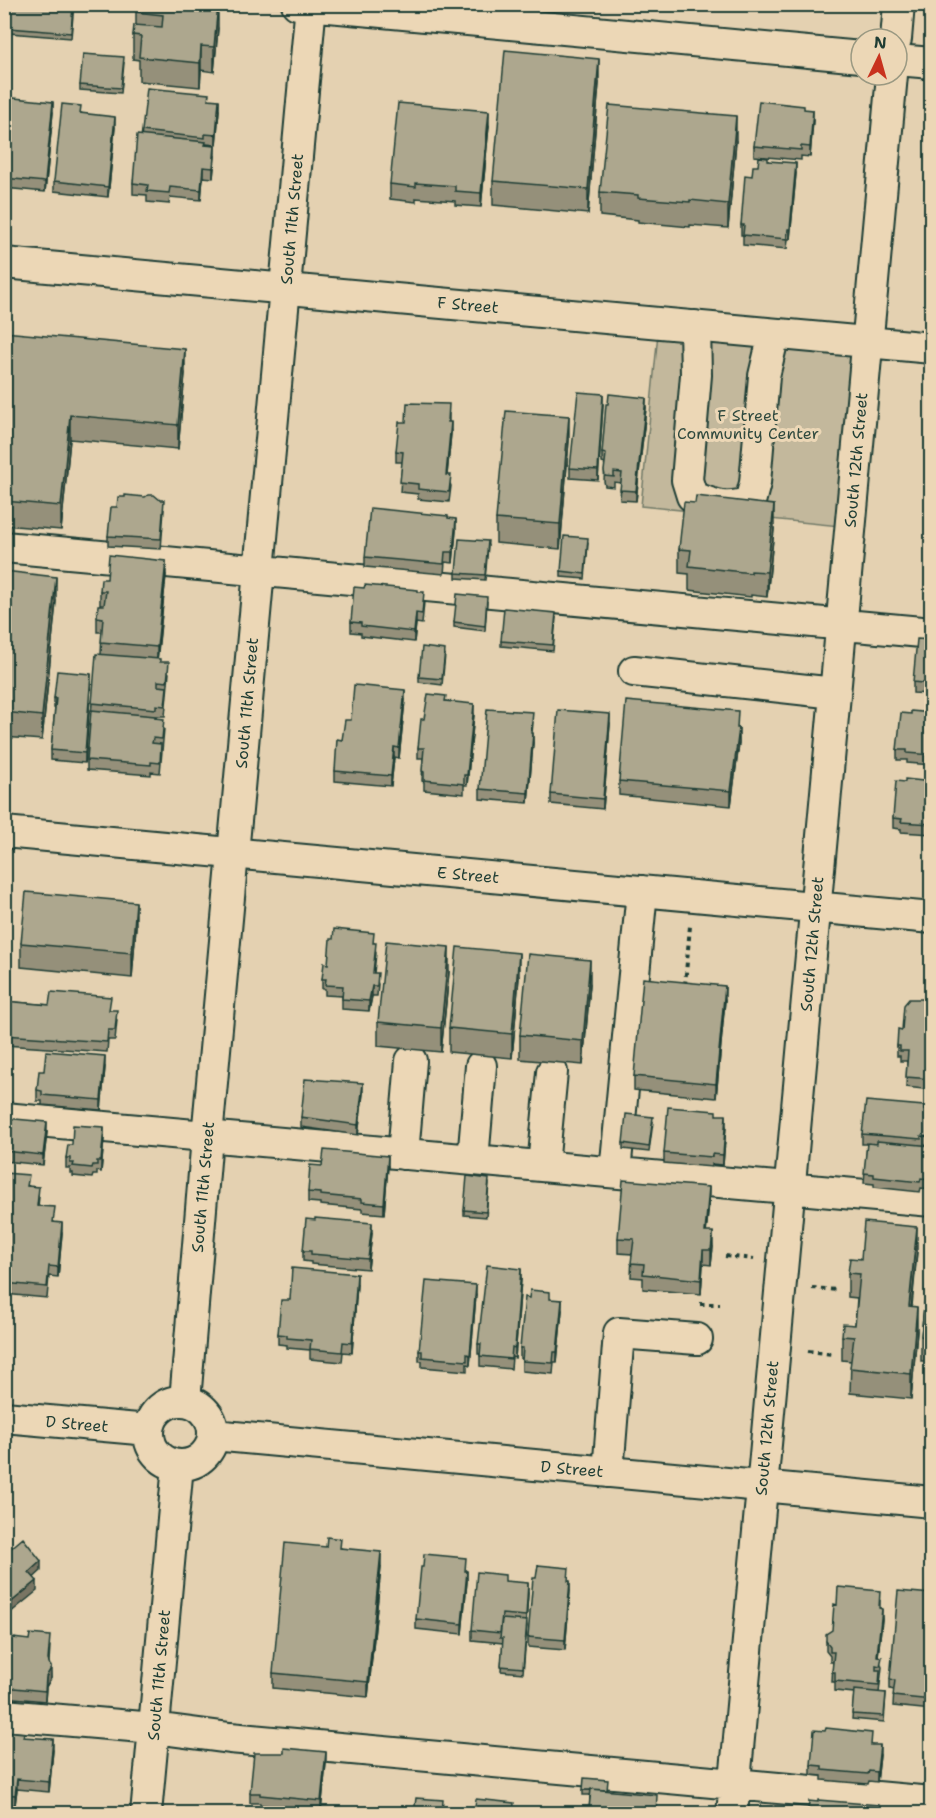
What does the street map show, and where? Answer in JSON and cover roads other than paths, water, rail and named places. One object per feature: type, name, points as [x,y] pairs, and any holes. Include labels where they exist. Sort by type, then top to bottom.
[{"type":"street","points":[[897,27],[899,4]]},
{"type":"street","points":[[306,5],[849,56]]},
{"type":"street","name":"South 11th Street","points":[[185,1401],[285,288],[306,5]]},
{"type":"street","points":[[909,61],[932,63]]},
{"type":"street","name":"South 12th Street","points":[[733,1799],[891,87]]},
{"type":"street","name":"F Street","points":[[4,263],[932,348]]},
{"type":"street","points":[[695,326],[696,375],[687,480],[692,496],[711,505],[734,507],[750,502],[755,483],[764,376],[774,334]]},
{"type":"street","points":[[4,547],[932,633]]},
{"type":"street","points":[[634,671],[835,693]]},
{"type":"street","name":"E Street","points":[[4,832],[932,918]]},
{"type":"street","points":[[615,1172],[642,891]]},
{"type":"street","points":[[402,1154],[411,1061]]},
{"type":"street","points":[[472,1160],[481,1066]]},
{"type":"street","points":[[543,1166],[552,1072]]},
{"type":"street","points":[[4,1118],[932,1201]]},
{"type":"street","points":[[608,1472],[619,1333],[697,1339]]},
{"type":"street","points":[[185,1401],[198,1406],[207,1415],[211,1421],[213,1434],[211,1443],[202,1457],[187,1464],[178,1465],[164,1460],[154,1451],[149,1430],[154,1416],[164,1406],[185,1401]]},
{"type":"street","name":"D Street","points":[[4,1417],[149,1430]]},
{"type":"street","name":"D Street","points":[[213,1434],[932,1502]]},
{"type":"street","name":"South 11th Street","points":[[146,1814],[178,1465]]},
{"type":"street","points":[[4,1715],[154,1728],[733,1799],[932,1802]]},
{"type":"park label","name":"F Street Community Center","points":[[748,424]]}]
